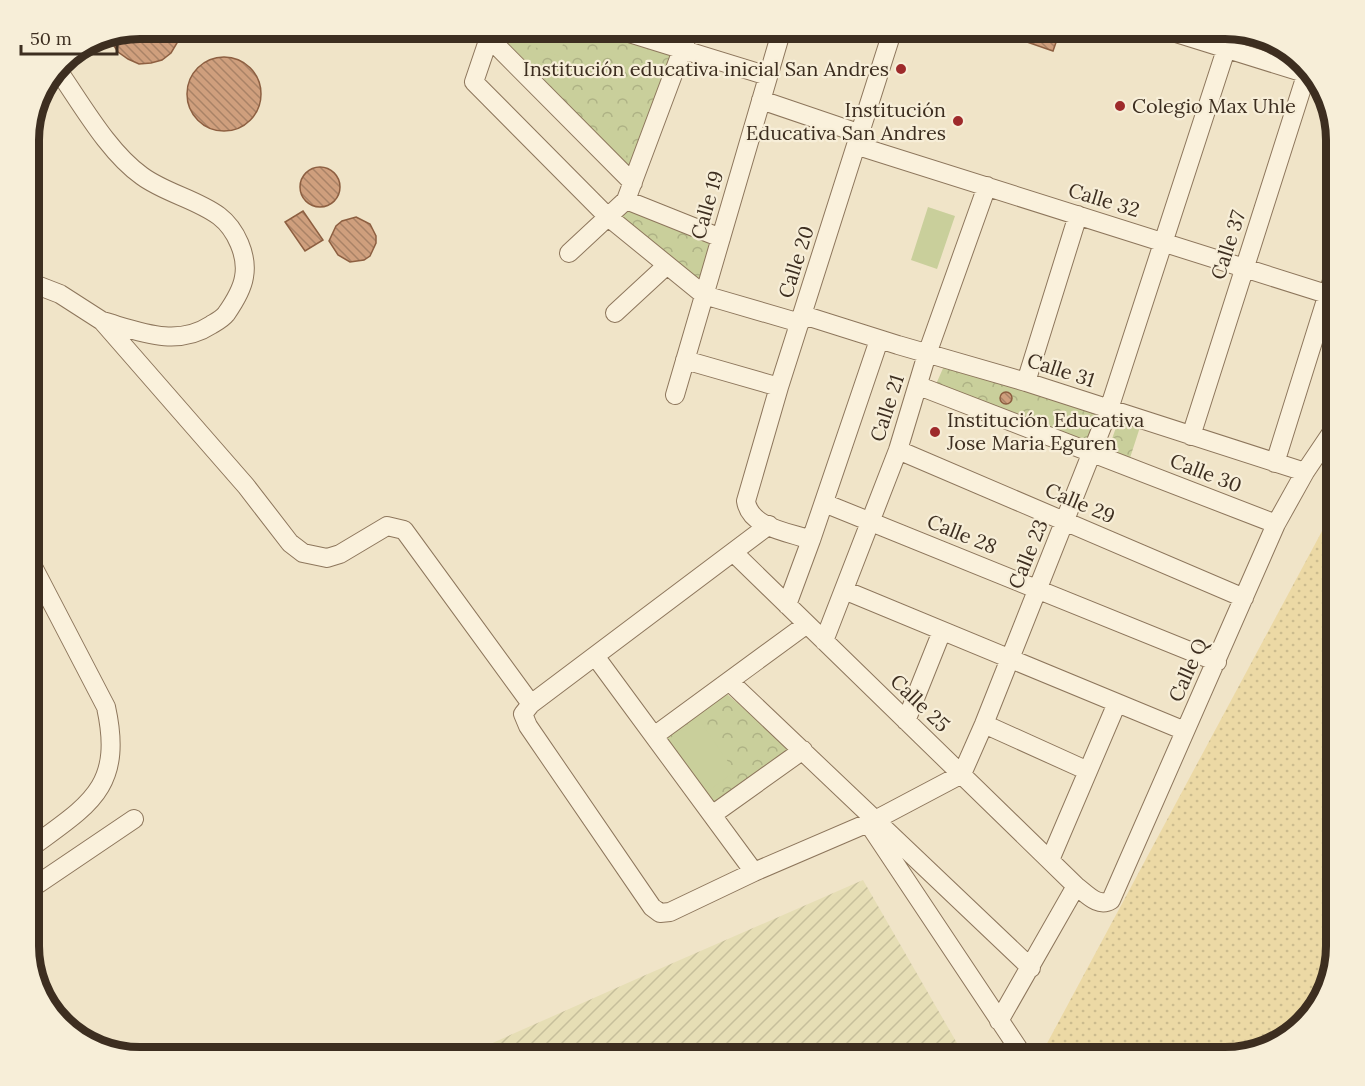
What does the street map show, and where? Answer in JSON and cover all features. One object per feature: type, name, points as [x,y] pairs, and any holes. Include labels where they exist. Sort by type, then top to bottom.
[{"type":"street","points":[[488,39],[474,82],[607,216],[704,295]]},
{"type":"street","points":[[495,39],[630,191],[721,238]]},
{"type":"street","points":[[650,39],[768,76]]},
{"type":"street","points":[[569,253],[630,191],[686,39]]},
{"type":"street","name":"Calle 19","points":[[675,395],[779,39]]},
{"type":"street","name":"Calle 20","points":[[769,525],[754,519],[747,509],[746,501],[779,387],[860,140],[890,39]]},
{"type":"street","points":[[1197,39],[1297,69]]},
{"type":"street","name":"Calle 23","points":[[962,774],[1109,409],[1230,39]]},
{"type":"street","points":[[62,77],[117,154],[142,177],[220,217],[235,235],[243,255],[244,277],[236,298],[224,317],[200,333],[175,338],[102,321]]},
{"type":"street","name":"Calle 37","points":[[1191,436],[1244,268],[1307,81]]},
{"type":"street","name":"Calle 32","points":[[761,100],[860,140],[987,186],[1326,293]]},
{"type":"street","name":"Calle 21","points":[[824,641],[898,450],[927,354],[987,186]]},
{"type":"street","points":[[1026,382],[1078,215]]},
{"type":"street","points":[[615,313],[667,265]]},
{"type":"street","points":[[39,286],[60,294],[102,321],[246,486],[290,543],[303,553],[327,558],[340,554],[387,526],[404,530],[531,704]]},
{"type":"street","name":"Calle 31","points":[[704,295],[879,340],[1026,382],[1305,472]]},
{"type":"street","points":[[1275,463],[1326,313]]},
{"type":"street","points":[[787,605],[879,340]]},
{"type":"street","points":[[685,360],[779,387]]},
{"type":"street","name":"Calle 30","points":[[919,386],[1276,524]]},
{"type":"street","name":"Calle Q","points":[[1076,886],[1099,903],[1106,904],[1112,900],[1276,524],[1305,472],[1326,441]]},
{"type":"street","name":"Calle 29","points":[[898,450],[1244,598]]},
{"type":"street","name":"Calle 28","points":[[824,503],[1217,662]]},
{"type":"street","points":[[811,540],[769,525],[531,704],[523,714],[528,726],[652,907],[660,913],[670,912],[754,872],[872,821],[962,774]]},
{"type":"street","name":"Calle 25","points":[[733,552],[1076,886]]},
{"type":"street","points":[[39,578],[106,707],[112,732],[111,760],[102,783],[86,806],[39,839]]},
{"type":"street","points":[[844,590],[1185,731]]},
{"type":"street","points":[[654,736],[807,624]]},
{"type":"street","points":[[906,721],[942,631]]},
{"type":"street","points":[[595,656],[754,872]]},
{"type":"street","points":[[729,681],[803,750],[872,821],[1031,968]]},
{"type":"street","points":[[1050,860],[1117,703]]},
{"type":"street","points":[[984,724],[1088,771]]},
{"type":"street","points":[[712,815],[803,750]]},
{"type":"street","points":[[39,883],[134,819]]},
{"type":"street","points":[[872,821],[1017,1047]]},
{"type":"street","points":[[999,1021],[1076,886]]},
{"type":"shaded area","points":[[863,880],[959,1047],[484,1047]]},
{"type":"green space","points":[[504,39],[625,39],[674,54],[636,177],[502,45]]},
{"type":"green space","points":[[513,39],[565,39],[559,56]]},
{"type":"green space","points":[[612,126],[634,148],[622,160],[600,138]]},
{"type":"green space","points":[[629,206],[706,237],[709,252],[702,279],[698,282],[622,219],[621,215]]},
{"type":"green space","points":[[928,207],[955,216],[937,269],[911,260]]},
{"type":"green space","points":[[944,366],[1096,413],[1097,417],[1088,442],[937,386]]},
{"type":"green space","points":[[1119,419],[1140,427],[1129,461],[1107,453]]},
{"type":"green space","points":[[727,694],[798,755],[719,812],[663,736]]},
{"type":"green space","points":[[698,718],[735,772],[706,792],[669,739]]},
{"type":"sand","points":[[1326,524],[1326,946],[1321,979],[1312,997],[1301,1013],[1287,1026],[1270,1037],[1251,1044],[1225,1047],[1045,1047]]},
{"type":"building","points":[[178,39],[171,53],[162,60],[151,63],[139,64],[118,52],[112,43],[120,41]]},
{"type":"building","points":[[1018,39],[1057,39],[1053,51]]},
{"type":"building","points":[[224,57],[238,60],[250,68],[258,80],[261,94],[258,108],[250,120],[238,128],[224,131],[210,128],[198,120],[190,108],[187,94],[190,80],[198,68],[210,60]]},
{"type":"building","points":[[320,167],[328,168],[334,173],[339,179],[339,195],[334,201],[328,206],[320,207],[312,206],[306,201],[301,195],[300,187],[301,179],[306,173],[312,168]]},
{"type":"building","points":[[303,211],[323,240],[305,251],[285,222]]},
{"type":"building","points":[[356,217],[370,224],[376,236],[376,243],[370,256],[364,260],[350,262],[338,255],[329,241],[336,226],[342,221]]},
{"type":"building","points":[[1008,392],[1012,398],[1008,404],[1004,404],[1000,396]]},
{"type":"place","name":"Institución educativa inicial San Andres","points":[[901,69]]},
{"type":"place","name":"Colegio Max Uhle","points":[[1120,106]]},
{"type":"place","name":"Institución Educativa San Andres","points":[[958,121]]},
{"type":"place","name":"Institución Educativa Jose Maria Eguren","points":[[935,432]]}]
